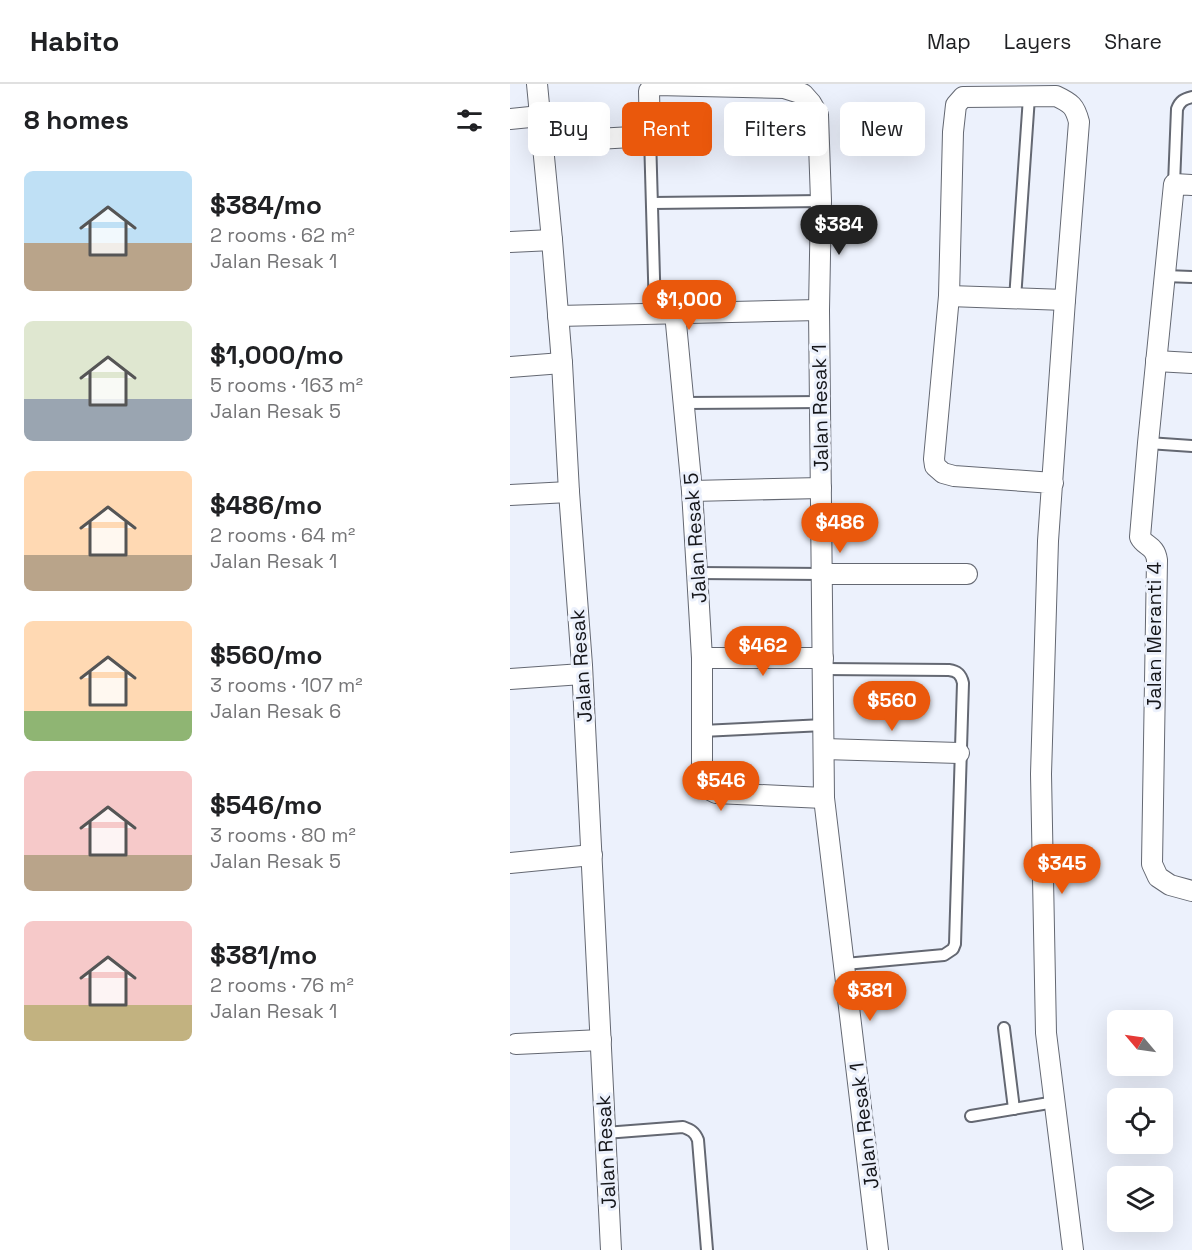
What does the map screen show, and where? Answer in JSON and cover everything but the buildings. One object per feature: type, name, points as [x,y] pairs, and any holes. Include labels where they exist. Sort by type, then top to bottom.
[{"type":"street","name":"Jalan Resak","points":[[537,84],[539,102]]},
{"type":"street","name":"Jalan Resak 1","points":[[649,102],[649,91],[657,85],[784,88],[803,94],[818,115],[821,201],[819,310],[824,798],[878,1250]]},
{"type":"street","points":[[1053,483],[954,476],[943,473],[935,466],[949,297],[952,132],[956,105],[963,97],[1029,97],[1057,90],[1076,111],[1079,122],[1065,300],[1053,483],[1048,541],[1041,774],[1046,1033],[1073,1250]]},
{"type":"street","points":[[510,119],[528,117]]},
{"type":"street","name":"Jalan Resak","points":[[544,156],[562,363],[582,674],[611,1250]]},
{"type":"street","name":"Jalan Meranti 4","points":[[1183,185],[1165,276],[1140,537],[1154,551],[1156,560],[1152,864],[1158,877],[1170,885],[1192,891]]},
{"type":"street","points":[[510,243],[552,240]]},
{"type":"street","points":[[949,297],[1065,300]]},
{"type":"street","points":[[558,316],[819,310]]},
{"type":"street","name":"Jalan Resak 5","points":[[675,313],[692,491],[702,658],[702,779],[706,788],[716,793],[824,798]]},
{"type":"street","points":[[1156,361],[1192,363]]},
{"type":"street","points":[[510,367],[562,363]]},
{"type":"street","points":[[692,491],[821,488]]},
{"type":"street","points":[[510,495],[569,492]]},
{"type":"street","points":[[822,574],[967,574]]},
{"type":"street","points":[[702,658],[823,663]]},
{"type":"street","points":[[510,679],[582,674]]},
{"type":"street","points":[[824,749],[960,753]]},
{"type":"street","points":[[510,862],[592,855]]},
{"type":"street","points":[[516,1044],[601,1040]]},
{"type":"lane","points":[[1015,299],[1029,97]]},
{"type":"lane","points":[[1183,185],[1177,109],[1183,99],[1192,97]]},
{"type":"lane","points":[[651,156],[655,313]]},
{"type":"lane","points":[[652,202],[821,201]]},
{"type":"lane","points":[[1165,276],[1192,277]]},
{"type":"lane","points":[[684,403],[820,402]]},
{"type":"lane","points":[[1148,443],[1192,446]]},
{"type":"lane","points":[[697,573],[822,574]]},
{"type":"lane","points":[[823,663],[956,671],[962,676],[963,683],[955,944],[953,949],[944,955],[844,964]]},
{"type":"lane","points":[[702,731],[824,725]]},
{"type":"lane","points":[[1004,1028],[1014,1109]]},
{"type":"lane","points":[[971,1116],[1055,1102]]},
{"type":"lane","points":[[605,1133],[682,1127],[691,1130],[696,1135],[707,1250]]}]
